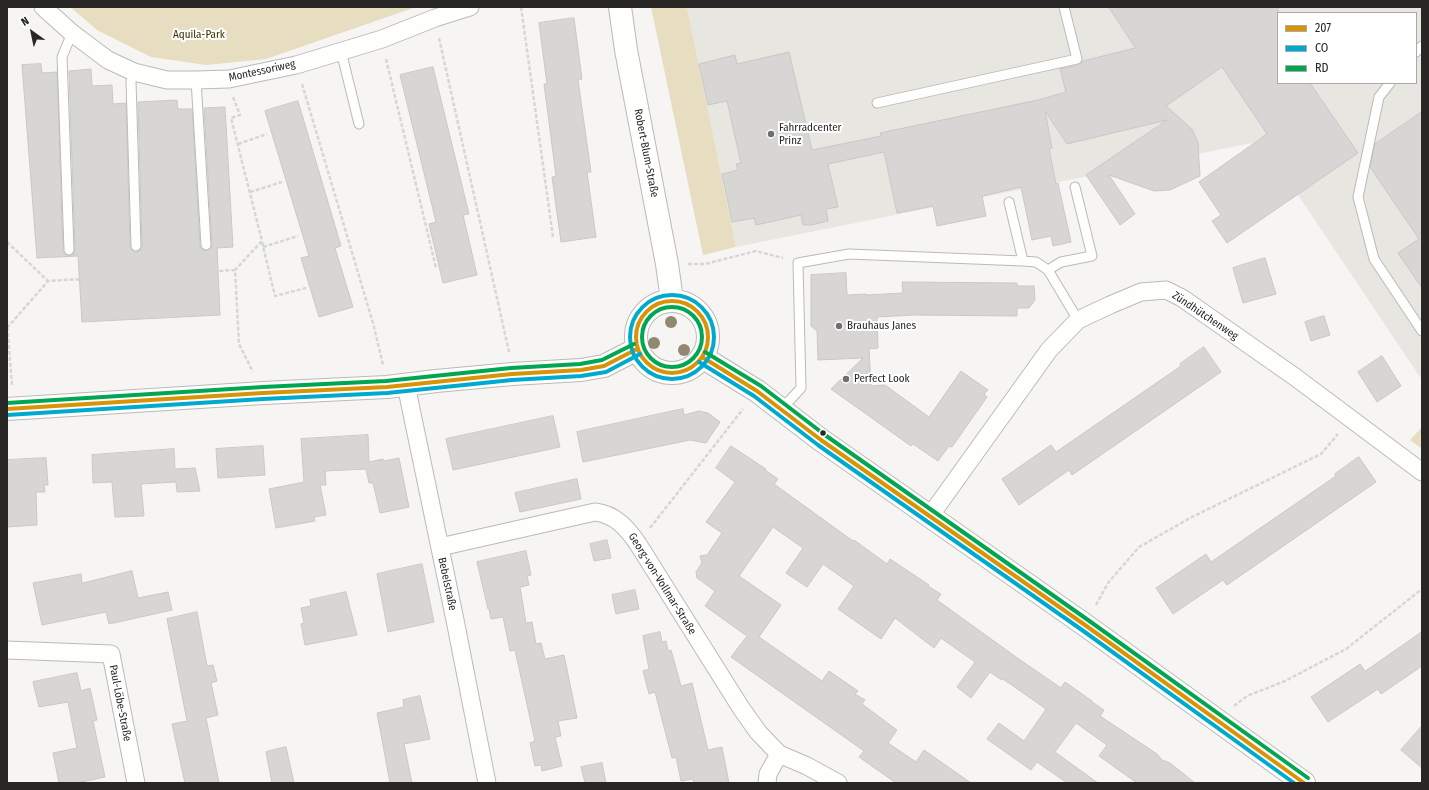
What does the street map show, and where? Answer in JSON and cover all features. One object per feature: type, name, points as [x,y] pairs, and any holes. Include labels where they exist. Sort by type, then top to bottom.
[{"type":"main road","name":"Robert-Blum-Straße","points":[[620,7],[626,50],[667,264],[672,300]]},
{"type":"main road","points":[[672,300],[688,304],[701,314],[708,328],[708,343],[702,357],[691,368],[675,374],[659,372],[646,363],[637,349],[635,331],[642,315],[655,304],[672,300]]},
{"type":"main road","points":[[11,409],[263,393],[387,387],[451,379],[581,370],[604,366],[637,349]]},
{"type":"main road","points":[[702,357],[757,391],[821,440],[1085,625],[1304,783]]},
{"type":"street","name":"Montessoriweg","points":[[43,7],[72,33],[108,60],[134,72],[167,80],[229,80],[296,64],[382,39],[435,18],[470,7]]},
{"type":"street","name":"Zündhütchenweg","points":[[930,516],[1049,350],[1078,320],[1141,292],[1166,290],[1182,298],[1295,377],[1422,472]]},
{"type":"street","name":"Bebelstraße","points":[[406,385],[487,783]]},
{"type":"street","name":"Georg-von-Vollmar-Straße","points":[[440,547],[595,512],[604,513],[614,518],[626,528],[638,544],[741,708],[758,732],[779,754]]},
{"type":"street","name":"Paul-Löbe-Straße","points":[[7,650],[110,654],[136,783]]},
{"type":"street","points":[[767,783],[768,774],[779,754],[807,766],[838,783]]},
{"type":"lane","points":[[877,103],[1077,59],[1064,7]]},
{"type":"lane","points":[[69,250],[62,57],[72,33]]},
{"type":"lane","points":[[341,51],[359,124]]},
{"type":"lane","points":[[134,72],[131,81],[136,246]]},
{"type":"lane","points":[[196,80],[206,246]]},
{"type":"lane","points":[[1389,84],[1379,97],[1358,197],[1374,259],[1422,331]]},
{"type":"lane","points":[[1048,270],[1061,262],[1092,256],[1075,187]]},
{"type":"lane","points":[[1009,202],[1023,261]]},
{"type":"lane","points":[[780,408],[801,388],[798,263],[849,254],[1036,262],[1048,270],[1078,320]]},
{"type":"path","points":[[521,7],[553,237]]},
{"type":"path","points":[[435,18],[508,347]]},
{"type":"path","points":[[382,39],[436,268]]},
{"type":"path","points":[[296,64],[371,316],[380,354]]},
{"type":"path","points":[[229,80],[230,91],[240,115],[231,118],[275,296],[306,288]]},
{"type":"path","points":[[238,144],[267,134]]},
{"type":"path","points":[[250,192],[282,182]]},
{"type":"path","points":[[263,246],[298,236]]},
{"type":"path","points":[[7,242],[48,281]]},
{"type":"path","points":[[7,328],[48,281],[235,270],[262,242]]},
{"type":"path","points":[[667,264],[705,264],[756,251],[798,263]]},
{"type":"path","points":[[235,270],[239,344],[248,363]]},
{"type":"path","points":[[7,321],[11,409]]},
{"type":"path","points":[[638,544],[757,391]]},
{"type":"path","points":[[1085,625],[1108,583],[1139,547],[1192,517],[1321,454],[1351,419]]},
{"type":"path","points":[[1216,719],[1247,696],[1286,681],[1346,649],[1422,589]]},
{"type":"shaded area","points":[[687,7],[1422,7],[1422,380],[1262,141],[736,247]]},
{"type":"green space","name":"Aquila-Park","points":[[70,7],[416,7],[266,59],[206,65],[151,57],[97,30]]},
{"type":"green space","points":[[651,7],[687,7],[736,247],[703,255]]},
{"type":"green space","points":[[1422,427],[1422,449],[1410,440]]},
{"type":"building","points":[[1109,7],[1278,7],[1277,84],[1311,84],[1358,153],[1227,243],[1212,221],[1221,215],[1199,182],[1267,134],[1222,67],[1166,106],[1192,129],[1198,143],[1200,176],[1170,190],[1154,191],[1109,175],[1135,214],[1120,225],[1086,175],[1167,120],[1067,144],[1045,111],[1052,148],[1049,149],[1056,184],[1058,183],[1071,242],[1053,246],[1051,236],[1032,240],[1021,187],[982,196],[986,216],[937,226],[933,206],[897,213],[884,152],[828,164],[838,207],[826,209],[828,221],[811,225],[803,225],[801,215],[756,225],[754,218],[732,222],[722,174],[738,170],[736,164],[741,163],[727,101],[708,105],[699,64],[735,55],[737,64],[789,52],[812,150],[881,136],[880,133],[1038,100],[1066,92],[1060,69],[1078,65],[1083,61],[1135,48]]},
{"type":"building","points":[[574,18],[582,79],[578,80],[591,172],[587,172],[596,237],[561,242],[552,177],[556,176],[544,84],[547,84],[539,23]]},
{"type":"building","points":[[41,64],[42,73],[57,72],[63,250],[67,255],[72,255],[75,250],[69,71],[91,69],[92,86],[112,85],[113,104],[126,103],[130,246],[131,249],[136,252],[139,251],[142,246],[138,102],[177,100],[178,109],[192,109],[200,245],[201,249],[206,251],[210,250],[212,245],[204,108],[225,107],[233,247],[217,248],[220,315],[82,322],[78,256],[37,258],[22,65]]},
{"type":"building","points":[[433,67],[469,214],[463,215],[477,275],[443,283],[429,224],[436,222],[400,75]]},
{"type":"building","points":[[298,101],[341,246],[335,248],[353,307],[319,317],[301,258],[309,256],[265,111]]},
{"type":"building","points":[[1422,112],[1422,288],[1398,253],[1419,239],[1370,167],[1375,144]]},
{"type":"building","points":[[1265,258],[1276,294],[1243,303],[1233,268]]},
{"type":"building","points":[[846,273],[847,295],[903,293],[902,282],[1017,283],[1017,286],[1034,286],[1035,300],[1029,308],[1017,308],[1017,316],[914,315],[877,317],[878,348],[869,349],[871,386],[885,385],[929,417],[961,371],[988,390],[984,394],[987,397],[952,447],[949,446],[938,461],[913,444],[911,446],[831,389],[863,358],[818,360],[817,331],[811,326],[811,275]]},
{"type":"building","points":[[1324,316],[1330,335],[1311,341],[1305,322]]},
{"type":"building","points":[[1204,347],[1221,372],[1072,475],[1069,470],[1019,505],[1002,479],[1051,445],[1056,452],[1181,366],[1180,364]]},
{"type":"building","points":[[1382,356],[1401,386],[1377,402],[1358,372]]},
{"type":"building","points":[[683,409],[684,415],[699,411],[708,413],[720,422],[706,443],[690,440],[583,462],[577,432]]},
{"type":"building","points":[[553,416],[560,447],[453,470],[446,439]]},
{"type":"building","points":[[368,435],[369,462],[399,458],[409,507],[380,513],[373,483],[369,483],[366,469],[325,471],[326,485],[320,485],[326,515],[314,517],[315,521],[276,528],[269,489],[304,482],[301,439]]},
{"type":"building","points":[[263,446],[265,475],[218,478],[216,449]]},
{"type":"building","points":[[731,446],[766,469],[765,470],[778,479],[774,484],[853,541],[854,540],[887,564],[890,559],[929,585],[928,586],[941,594],[937,600],[1016,657],[1061,688],[1065,682],[1092,701],[1104,710],[1100,716],[1157,754],[1162,760],[1170,763],[1195,783],[1137,783],[1099,756],[1107,745],[1076,723],[1055,752],[1098,783],[1067,783],[1037,762],[1031,770],[987,739],[999,723],[1024,741],[1046,709],[1003,679],[1002,680],[990,672],[971,698],[957,687],[975,662],[941,638],[934,648],[895,618],[881,639],[838,609],[854,586],[823,564],[807,587],[786,573],[803,548],[773,527],[739,576],[781,605],[759,637],[822,681],[829,671],[858,691],[855,694],[865,700],[862,704],[897,730],[888,743],[916,762],[924,750],[971,783],[896,783],[859,757],[864,751],[731,657],[747,636],[705,606],[715,591],[697,578],[696,572],[702,563],[700,556],[707,555],[722,533],[706,522],[735,482],[716,468]]},
{"type":"building","points":[[174,449],[175,469],[195,468],[200,491],[177,492],[176,482],[141,484],[144,516],[115,517],[112,482],[93,483],[92,455]]},
{"type":"building","points":[[1359,457],[1376,482],[1227,585],[1223,580],[1173,614],[1156,588],[1206,554],[1211,562],[1336,476],[1335,474]]},
{"type":"building","points":[[46,458],[48,485],[44,485],[45,492],[36,492],[37,525],[7,527],[7,460]]},
{"type":"building","points":[[577,479],[581,499],[520,512],[515,493]]},
{"type":"building","points":[[607,540],[611,558],[594,561],[590,544]]},
{"type":"building","points":[[526,551],[531,575],[527,576],[529,585],[520,587],[526,623],[532,622],[536,644],[541,643],[545,659],[564,655],[577,718],[558,721],[561,736],[555,737],[562,766],[542,771],[541,765],[535,766],[530,743],[535,741],[515,650],[510,651],[503,617],[491,619],[477,562]]},
{"type":"building","points":[[422,564],[434,622],[388,632],[377,574]]},
{"type":"building","points":[[132,571],[138,598],[168,592],[172,610],[109,624],[106,612],[42,625],[33,583],[81,574],[82,583]]},
{"type":"building","points":[[635,590],[639,609],[616,614],[612,595]]},
{"type":"building","points":[[346,592],[357,635],[305,645],[301,624],[304,623],[301,608],[311,606],[310,600]]},
{"type":"building","points":[[197,612],[207,666],[213,665],[217,681],[211,683],[218,715],[206,718],[219,783],[185,783],[172,724],[187,721],[167,619]]},
{"type":"building","points":[[660,632],[662,642],[666,641],[668,651],[671,650],[681,686],[692,683],[708,750],[722,747],[729,783],[694,783],[693,779],[681,781],[676,757],[672,758],[655,692],[649,694],[643,671],[649,669],[643,636]]},
{"type":"building","points":[[1422,632],[1422,666],[1381,694],[1378,689],[1328,722],[1311,697],[1360,664],[1365,671]]},
{"type":"building","points":[[77,673],[81,691],[90,688],[97,720],[93,721],[105,777],[77,783],[59,783],[53,753],[77,748],[68,702],[39,707],[33,682]]},
{"type":"building","points":[[420,696],[430,739],[404,744],[412,783],[390,783],[377,713],[404,707],[403,700]]},
{"type":"building","points":[[1422,726],[1422,768],[1401,750]]},
{"type":"building","points":[[286,747],[294,783],[272,783],[266,752]]},
{"type":"building","points":[[602,763],[606,783],[585,783],[581,767]]},
{"type":"transit line","name":"CO","points":[[672,295],[688,298],[702,307],[711,321],[714,337],[711,353],[702,367],[688,376],[672,379],[656,376],[642,367],[633,353],[630,337],[633,321],[642,307],[656,298],[672,295]]},
{"type":"transit line","name":"207","points":[[665,301],[679,301],[686,303],[698,311],[706,323],[708,337],[706,351],[698,363],[686,371],[679,373],[665,373],[658,371],[646,363],[638,351],[636,344],[636,330],[638,323],[646,311],[658,303],[665,301]]},
{"type":"transit line","name":"RD","points":[[666,307],[678,307],[689,312],[697,320],[702,331],[702,337],[700,349],[689,362],[678,367],[666,367],[655,362],[647,354],[642,343],[642,331],[647,320],[655,312],[666,307]]},
{"type":"transit line","name":"RD","points":[[7,403],[386,381],[511,368],[580,364],[602,360],[634,344]]},
{"type":"transit line","name":"207","points":[[7,409],[387,387],[512,374],[581,370],[604,366],[637,349]]},
{"type":"transit line","name":"RD","points":[[705,352],[761,386],[825,435],[1088,620],[1308,778]]},
{"type":"transit line","name":"CO","points":[[7,415],[387,393],[512,380],[581,376],[606,372],[640,354]]},
{"type":"transit line","name":"207","points":[[702,357],[757,391],[821,440],[1085,625],[1304,783]]},
{"type":"transit line","name":"CO","points":[[699,362],[754,396],[818,445],[1082,630],[1294,783]]},
{"type":"place","name":"Fahrradcenter Prinz","points":[[771,134]]},
{"type":"place","name":"Brauhaus Janes","points":[[839,326]]},
{"type":"place","name":"Perfect Look","points":[[846,379]]}]
